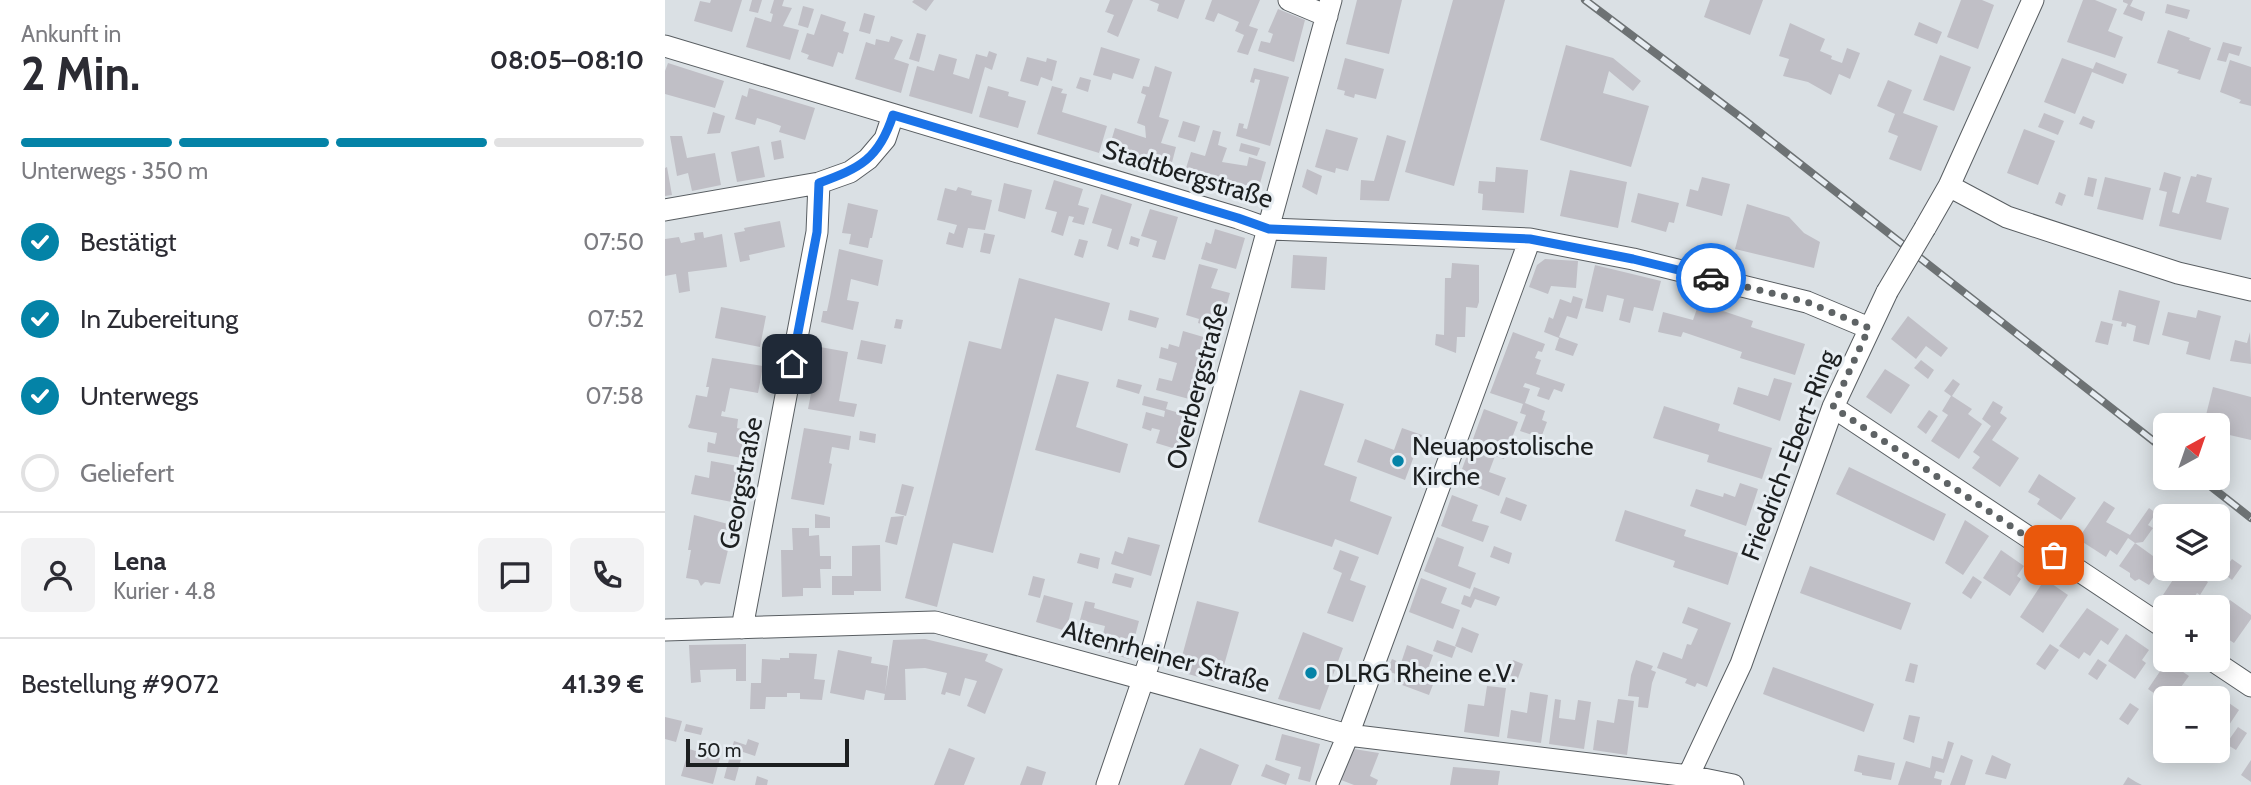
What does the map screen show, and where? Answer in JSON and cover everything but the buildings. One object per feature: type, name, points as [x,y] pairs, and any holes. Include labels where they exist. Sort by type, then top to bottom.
[{"type":"street","points":[[1289,0],[1329,8]]},
{"type":"street","name":"Friedrich-Ebert-Ring","points":[[1686,780],[1741,664],[1833,407],[1887,292],[1949,186],[2032,0]]},
{"type":"street","name":"Overbergstraße","points":[[1107,785],[1143,679],[1329,8]]},
{"type":"street","name":"Stadtbergstraße","points":[[665,46],[1269,229],[1530,239],[1633,259],[1807,302],[1869,328]]},
{"type":"street","points":[[665,210],[819,183],[851,172],[868,159],[885,139],[893,115]]},
{"type":"street","name":"Georgstraße","points":[[742,628],[817,232],[819,183]]},
{"type":"street","points":[[1949,186],[2007,218],[2178,274],[2251,290]]},
{"type":"street","points":[[1327,785],[1349,735],[1530,239]]},
{"type":"street","points":[[1833,407],[2153,620]]},
{"type":"street","name":"Altenrheiner Straße","points":[[665,630],[935,622],[1349,735],[1734,785]]},
{"type":"street","points":[[2230,672],[2251,686]]},
{"type":"railway","points":[[1585,0],[1743,119],[2153,441]]},
{"type":"railway","points":[[2215,490],[2251,518]]},
{"type":"way so far","points":[[1711,278],[1807,302],[1869,328],[1833,407],[2054,555]]},
{"type":"place","name":"Neuapostolische Kirche","points":[[1398,461]]},
{"type":"place","name":"DLRG Rheine e.V.","points":[[1311,673]]},
{"type":"route","points":[[792,364],[817,232],[819,183],[851,172],[868,159],[885,139],[893,115],[1269,229],[1530,239],[1633,259],[1711,278]]}]
